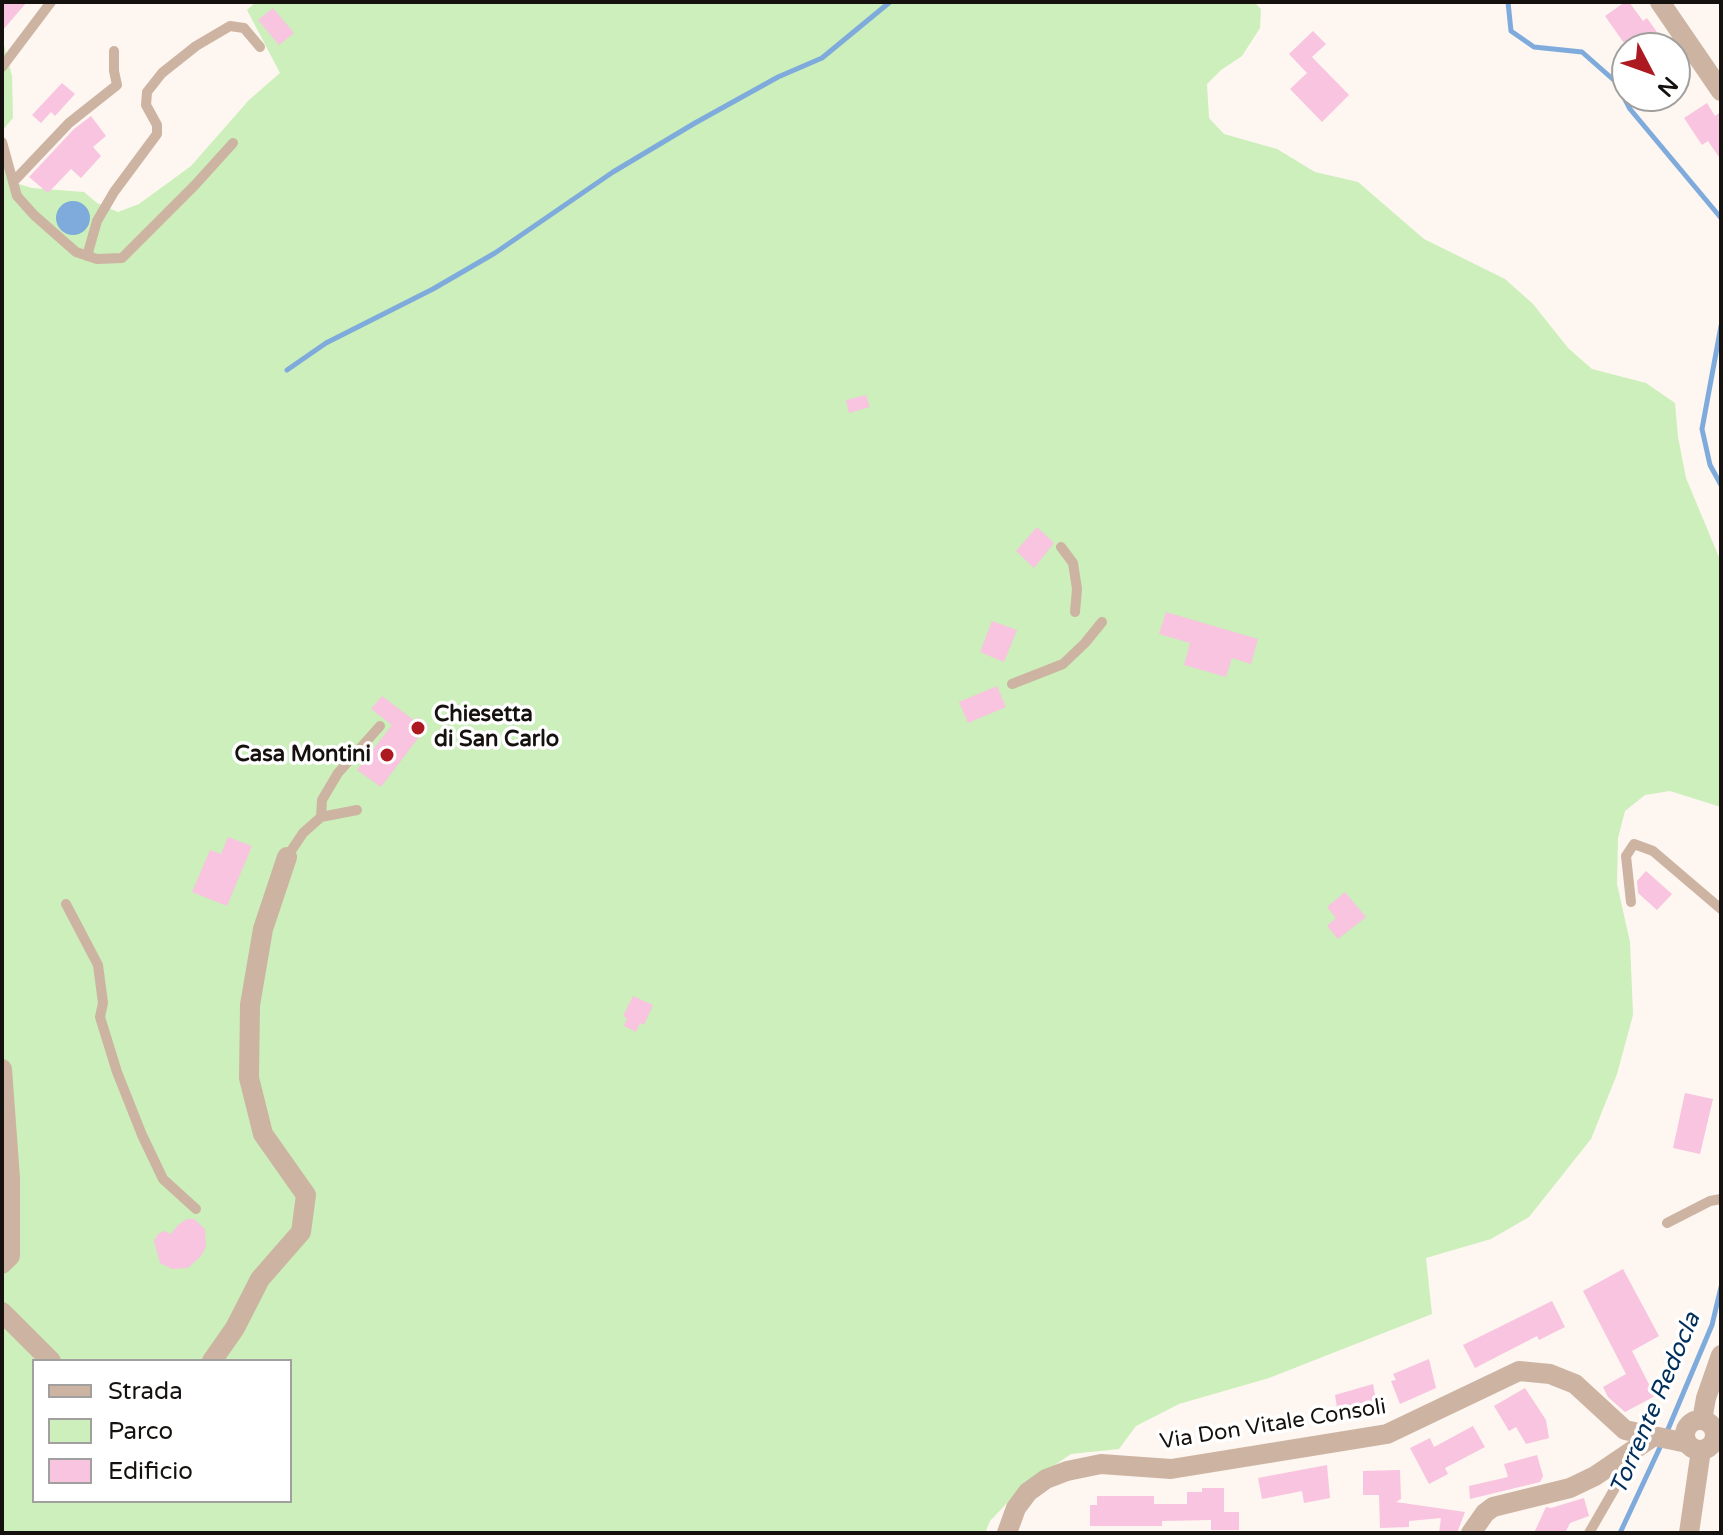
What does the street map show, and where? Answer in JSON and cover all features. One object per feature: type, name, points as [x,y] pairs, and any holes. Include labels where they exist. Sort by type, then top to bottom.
[{"type":"street","points":[[1660,2],[1721,91]]},
{"type":"street","points":[[213,1359],[235,1328],[260,1279],[308,1237],[306,1195],[263,1134],[249,1078],[250,1005],[263,929],[287,857]]},
{"type":"street","points":[[2,1069],[10,1178],[10,1256],[2,1264]]},
{"type":"street","points":[[2,1312],[49,1359]]},
{"type":"street","points":[[1471,1533],[1493,1507],[1570,1488],[1671,1443],[1691,1422],[1713,1427],[1706,1398],[1721,1355]]},
{"type":"street","name":"Via Don Vitale Consoli","points":[[1010,1532],[1016,1508],[1028,1492],[1046,1479],[1067,1471],[1101,1464],[1171,1469],[1387,1434],[1519,1371],[1560,1377],[1584,1391],[1625,1430],[1671,1443]]},
{"type":"street","points":[[1671,1443],[1689,1533]]},
{"type":"lane","points":[[2,67],[51,2]]},
{"type":"lane","points":[[87,256],[97,221],[114,192],[157,134],[157,125],[146,105],[147,92],[162,73],[196,46],[230,26],[244,28],[260,47]]},
{"type":"lane","points":[[13,182],[69,123],[117,85],[114,51]]},
{"type":"lane","points":[[2,142],[17,196],[76,252],[97,259],[122,258],[233,143]]},
{"type":"lane","points":[[1061,547],[1073,563],[1077,589],[1075,612]]},
{"type":"lane","points":[[1012,684],[1063,664],[1102,622]]},
{"type":"lane","points":[[321,817],[322,800],[338,773],[380,726]]},
{"type":"lane","points":[[287,857],[303,833],[321,817],[357,810]]},
{"type":"lane","points":[[1631,902],[1626,856],[1634,844],[1653,851],[1721,909]]},
{"type":"lane","points":[[66,904],[98,965],[103,1003],[100,1017],[117,1072],[142,1135],[163,1179],[196,1209]]},
{"type":"lane","points":[[1667,1223],[1710,1201],[1721,1199]]},
{"type":"lane","points":[[1589,1533],[1671,1443]]},
{"type":"green space","points":[[256,2],[1254,2],[1261,9],[1260,28],[1242,56],[1207,84],[1209,118],[1224,134],[1277,149],[1315,172],[1358,182],[1424,239],[1505,279],[1533,304],[1568,348],[1592,369],[1646,383],[1675,403],[1686,478],[1721,562],[1721,807],[1670,791],[1645,795],[1625,811],[1618,838],[1617,884],[1630,942],[1633,1015],[1617,1074],[1591,1139],[1529,1217],[1491,1239],[1426,1258],[1432,1314],[1269,1378],[1179,1404],[1136,1426],[1119,1449],[1071,1454],[1022,1487],[990,1521],[985,1533],[2,1533],[2,137],[12,182],[32,188],[84,192],[97,203],[118,212],[139,204],[191,166],[249,100],[280,73],[247,10]]},
{"type":"green space","points":[[2,37],[12,76],[13,118],[2,131]]},
{"type":"water","points":[[73,201],[85,206],[90,218],[85,230],[73,235],[61,230],[56,218],[61,206]]},
{"type":"building","points":[[2,2],[27,2],[2,31]]},
{"type":"building","points":[[1629,2],[1643,21],[1647,18],[1657,32],[1616,32],[1605,16]]},
{"type":"building","points":[[273,8],[294,33],[279,45],[258,20]]},
{"type":"building","points":[[1313,31],[1326,44],[1312,57],[1349,95],[1322,122],[1290,89],[1307,73],[1289,54]]},
{"type":"building","points":[[62,83],[75,94],[55,116],[51,112],[41,123],[32,115]]},
{"type":"building","points":[[1707,103],[1715,116],[1721,112],[1721,160],[1708,141],[1702,145],[1684,118]]},
{"type":"building","points":[[91,116],[106,136],[93,147],[101,156],[81,178],[71,169],[48,193],[29,177],[74,129]]},
{"type":"building","points":[[866,395],[870,407],[849,413],[846,400]]},
{"type":"building","points":[[1037,527],[1054,543],[1034,568],[1016,551]]},
{"type":"building","points":[[1166,612],[1258,639],[1251,664],[1232,658],[1226,677],[1184,665],[1190,643],[1159,634]]},
{"type":"building","points":[[992,621],[1017,630],[1004,662],[980,652]]},
{"type":"building","points":[[997,686],[1006,707],[968,723],[959,702]]},
{"type":"building","name":"Casa Montini","points":[[382,696],[415,721],[418,717],[428,725],[381,787],[357,770],[392,725],[371,709]]},
{"type":"building","points":[[228,837],[252,846],[227,906],[192,892],[210,850],[221,854]]},
{"type":"building","points":[[1646,871],[1672,894],[1657,910],[1638,893],[1637,881]]},
{"type":"building","points":[[1345,892],[1366,917],[1338,939],[1327,926],[1336,918],[1327,907]]},
{"type":"building","points":[[633,996],[653,1005],[644,1025],[640,1023],[636,1032],[624,1026],[627,1018],[623,1016]]},
{"type":"building","points":[[1685,1093],[1713,1099],[1700,1154],[1673,1148]]},
{"type":"building","points":[[187,1219],[194,1219],[205,1229],[206,1246],[202,1255],[188,1268],[172,1269],[160,1263],[154,1241],[164,1231],[171,1234]]},
{"type":"building","points":[[1623,1269],[1659,1336],[1632,1351],[1655,1396],[1625,1412],[1608,1397],[1603,1387],[1626,1374],[1583,1291]]},
{"type":"building","points":[[1552,1301],[1565,1327],[1539,1340],[1537,1336],[1475,1368],[1463,1345]]},
{"type":"building","points":[[1429,1359],[1436,1388],[1400,1404],[1391,1381],[1396,1380],[1393,1374]]},
{"type":"building","points":[[1373,1384],[1378,1410],[1339,1420],[1335,1395]]},
{"type":"building","points":[[1525,1388],[1546,1420],[1549,1438],[1526,1444],[1516,1427],[1509,1431],[1494,1406]]},
{"type":"building","points":[[1473,1426],[1485,1447],[1445,1468],[1448,1474],[1429,1484],[1410,1448],[1430,1438],[1434,1447]]},
{"type":"building","points":[[1537,1455],[1543,1476],[1540,1482],[1470,1499],[1469,1486],[1508,1477],[1504,1464]]},
{"type":"building","points":[[1327,1465],[1330,1498],[1304,1503],[1302,1491],[1262,1499],[1258,1478]]},
{"type":"building","points":[[1400,1470],[1401,1499],[1396,1502],[1465,1512],[1457,1533],[1439,1533],[1441,1518],[1409,1521],[1409,1527],[1380,1528],[1379,1495],[1363,1495],[1363,1471]]},
{"type":"building","points":[[1202,1488],[1224,1488],[1224,1512],[1239,1512],[1239,1530],[1211,1530],[1211,1520],[1162,1521],[1162,1526],[1090,1526],[1090,1505],[1097,1505],[1097,1496],[1154,1496],[1154,1504],[1187,1504],[1187,1492],[1202,1492]]},
{"type":"building","points":[[1584,1498],[1589,1516],[1570,1523],[1565,1533],[1534,1533],[1546,1507]]},
{"type":"waterway","points":[[287,370],[326,343],[433,289],[495,253],[613,172],[695,123],[778,77],[822,58],[890,2]]},
{"type":"waterway","name":"Torrente Redocla","points":[[1508,2],[1511,31],[1534,47],[1582,52],[1616,82],[1630,109],[1721,218]]},
{"type":"waterway","name":"Torrente Redocla","points":[[1721,326],[1702,429],[1710,465],[1721,485]]},
{"type":"waterway","name":"Torrente Redocla","points":[[1666,1434],[1712,1325],[1721,1287]]},
{"type":"waterway","name":"Torrente Redocla","points":[[1620,1533],[1662,1443]]},
{"type":"place","name":"Chiesetta di San Carlo","points":[[418,728]]},
{"type":"place","name":"Casa Montini","points":[[387,755]]}]
